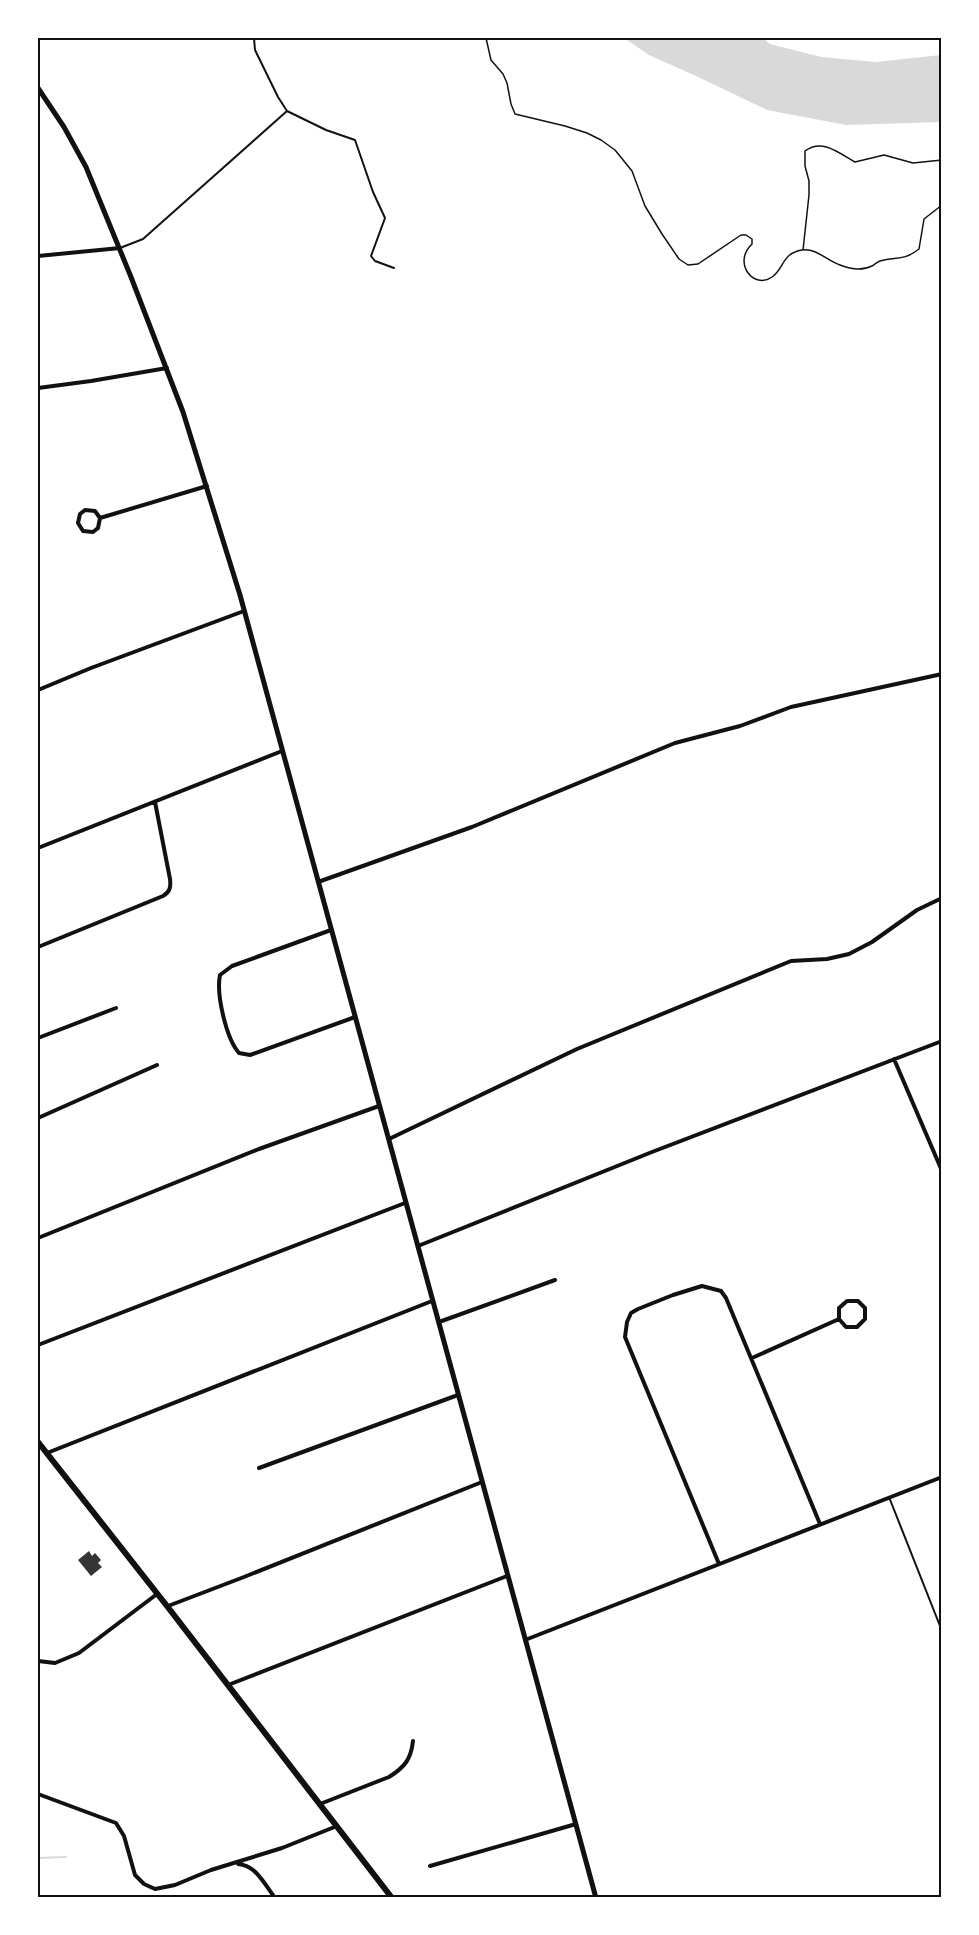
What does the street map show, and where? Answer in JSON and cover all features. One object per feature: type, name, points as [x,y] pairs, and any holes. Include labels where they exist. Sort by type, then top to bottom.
[{"type":"main road","points":[[38,88],[86,167],[167,368],[207,486],[244,611],[596,1898]]},
{"type":"main road","points":[[38,1442],[392,1898]]},
{"type":"street","points":[[38,256],[120,248]]},
{"type":"street","points":[[38,388],[167,368]]},
{"type":"street","points":[[100,518],[207,486]]},
{"type":"street","points":[[85,510],[95,511],[100,518],[99,528],[90,532],[82,530],[78,524],[80,514],[85,510]]},
{"type":"street","points":[[38,690],[244,611]]},
{"type":"street","points":[[318,882],[472,827],[675,743],[740,726],[791,707],[942,674]]},
{"type":"street","points":[[38,848],[282,751]]},
{"type":"street","points":[[38,947],[168,892],[171,885],[155,801]]},
{"type":"street","points":[[388,1140],[578,1050],[791,961],[827,959],[855,951],[873,942],[909,915],[942,898]]},
{"type":"street","points":[[331,930],[226,970],[220,975],[218,991],[231,1040],[238,1053],[250,1055],[355,1017]]},
{"type":"street","points":[[38,1038],[116,1008]]},
{"type":"street","points":[[417,1246],[942,1041]]},
{"type":"street","points":[[894,1059],[942,1171]]},
{"type":"street","points":[[38,1118],[157,1065]]},
{"type":"street","points":[[38,1238],[259,1149],[379,1106]]},
{"type":"street","points":[[38,1345],[405,1203]]},
{"type":"street","points":[[438,1322],[555,1280]]},
{"type":"street","points":[[719,1564],[627,1343],[624,1331],[632,1314],[638,1309],[702,1286],[721,1290],[731,1307],[820,1524]]},
{"type":"street","points":[[46,1453],[432,1301]]},
{"type":"street","points":[[847,1301],[858,1301],[865,1308],[865,1319],[857,1327],[846,1327],[839,1319],[839,1308],[847,1301]]},
{"type":"street","points":[[752,1358],[839,1319]]},
{"type":"street","points":[[259,1468],[458,1395]]},
{"type":"street","points":[[525,1640],[942,1477]]},
{"type":"street","points":[[167,1606],[244,1578],[482,1482]]},
{"type":"street","points":[[227,1686],[507,1576]]},
{"type":"street","points":[[38,1661],[55,1663],[79,1653],[158,1594]]},
{"type":"street","points":[[320,1804],[399,1771],[411,1755],[413,1741]]},
{"type":"street","points":[[38,1794],[116,1823],[124,1836],[133,1871],[140,1881],[149,1887],[166,1888],[337,1826]]},
{"type":"street","points":[[430,1866],[576,1824]]},
{"type":"street","points":[[235,1864],[245,1864],[253,1869],[274,1897]]},
{"type":"lane","points":[[254,38],[255,50],[287,111],[326,130],[355,140],[384,218],[371,256],[375,261],[394,268]]},
{"type":"lane","points":[[120,248],[143,239],[287,111]]},
{"type":"lane","points":[[889,1497],[942,1631]]},
{"type":"path","points":[[486,38],[491,60],[503,74],[507,83],[515,114],[576,129],[601,140],[615,150],[632,171],[645,206],[679,259],[688,265],[698,264],[746,235],[752,239],[753,244],[745,251],[743,259],[747,273],[754,279],[774,277],[784,260],[793,253],[803,250],[814,251],[839,265],[860,269],[871,267],[879,262],[910,256],[919,249],[924,219],[942,205]]},
{"type":"path","points":[[803,250],[809,195],[805,151],[812,146],[824,145],[855,162],[884,155],[913,163],[942,160]]},
{"type":"shaded area","points":[[624,38],[763,38],[770,44],[821,57],[876,62],[941,55],[941,122],[846,125],[767,110],[649,55]]},
{"type":"building","points":[[89,1551],[92,1556],[95,1553],[101,1560],[98,1563],[102,1567],[91,1576],[78,1560]]},
{"type":"waterway","points":[[38,1858],[66,1857]]}]
